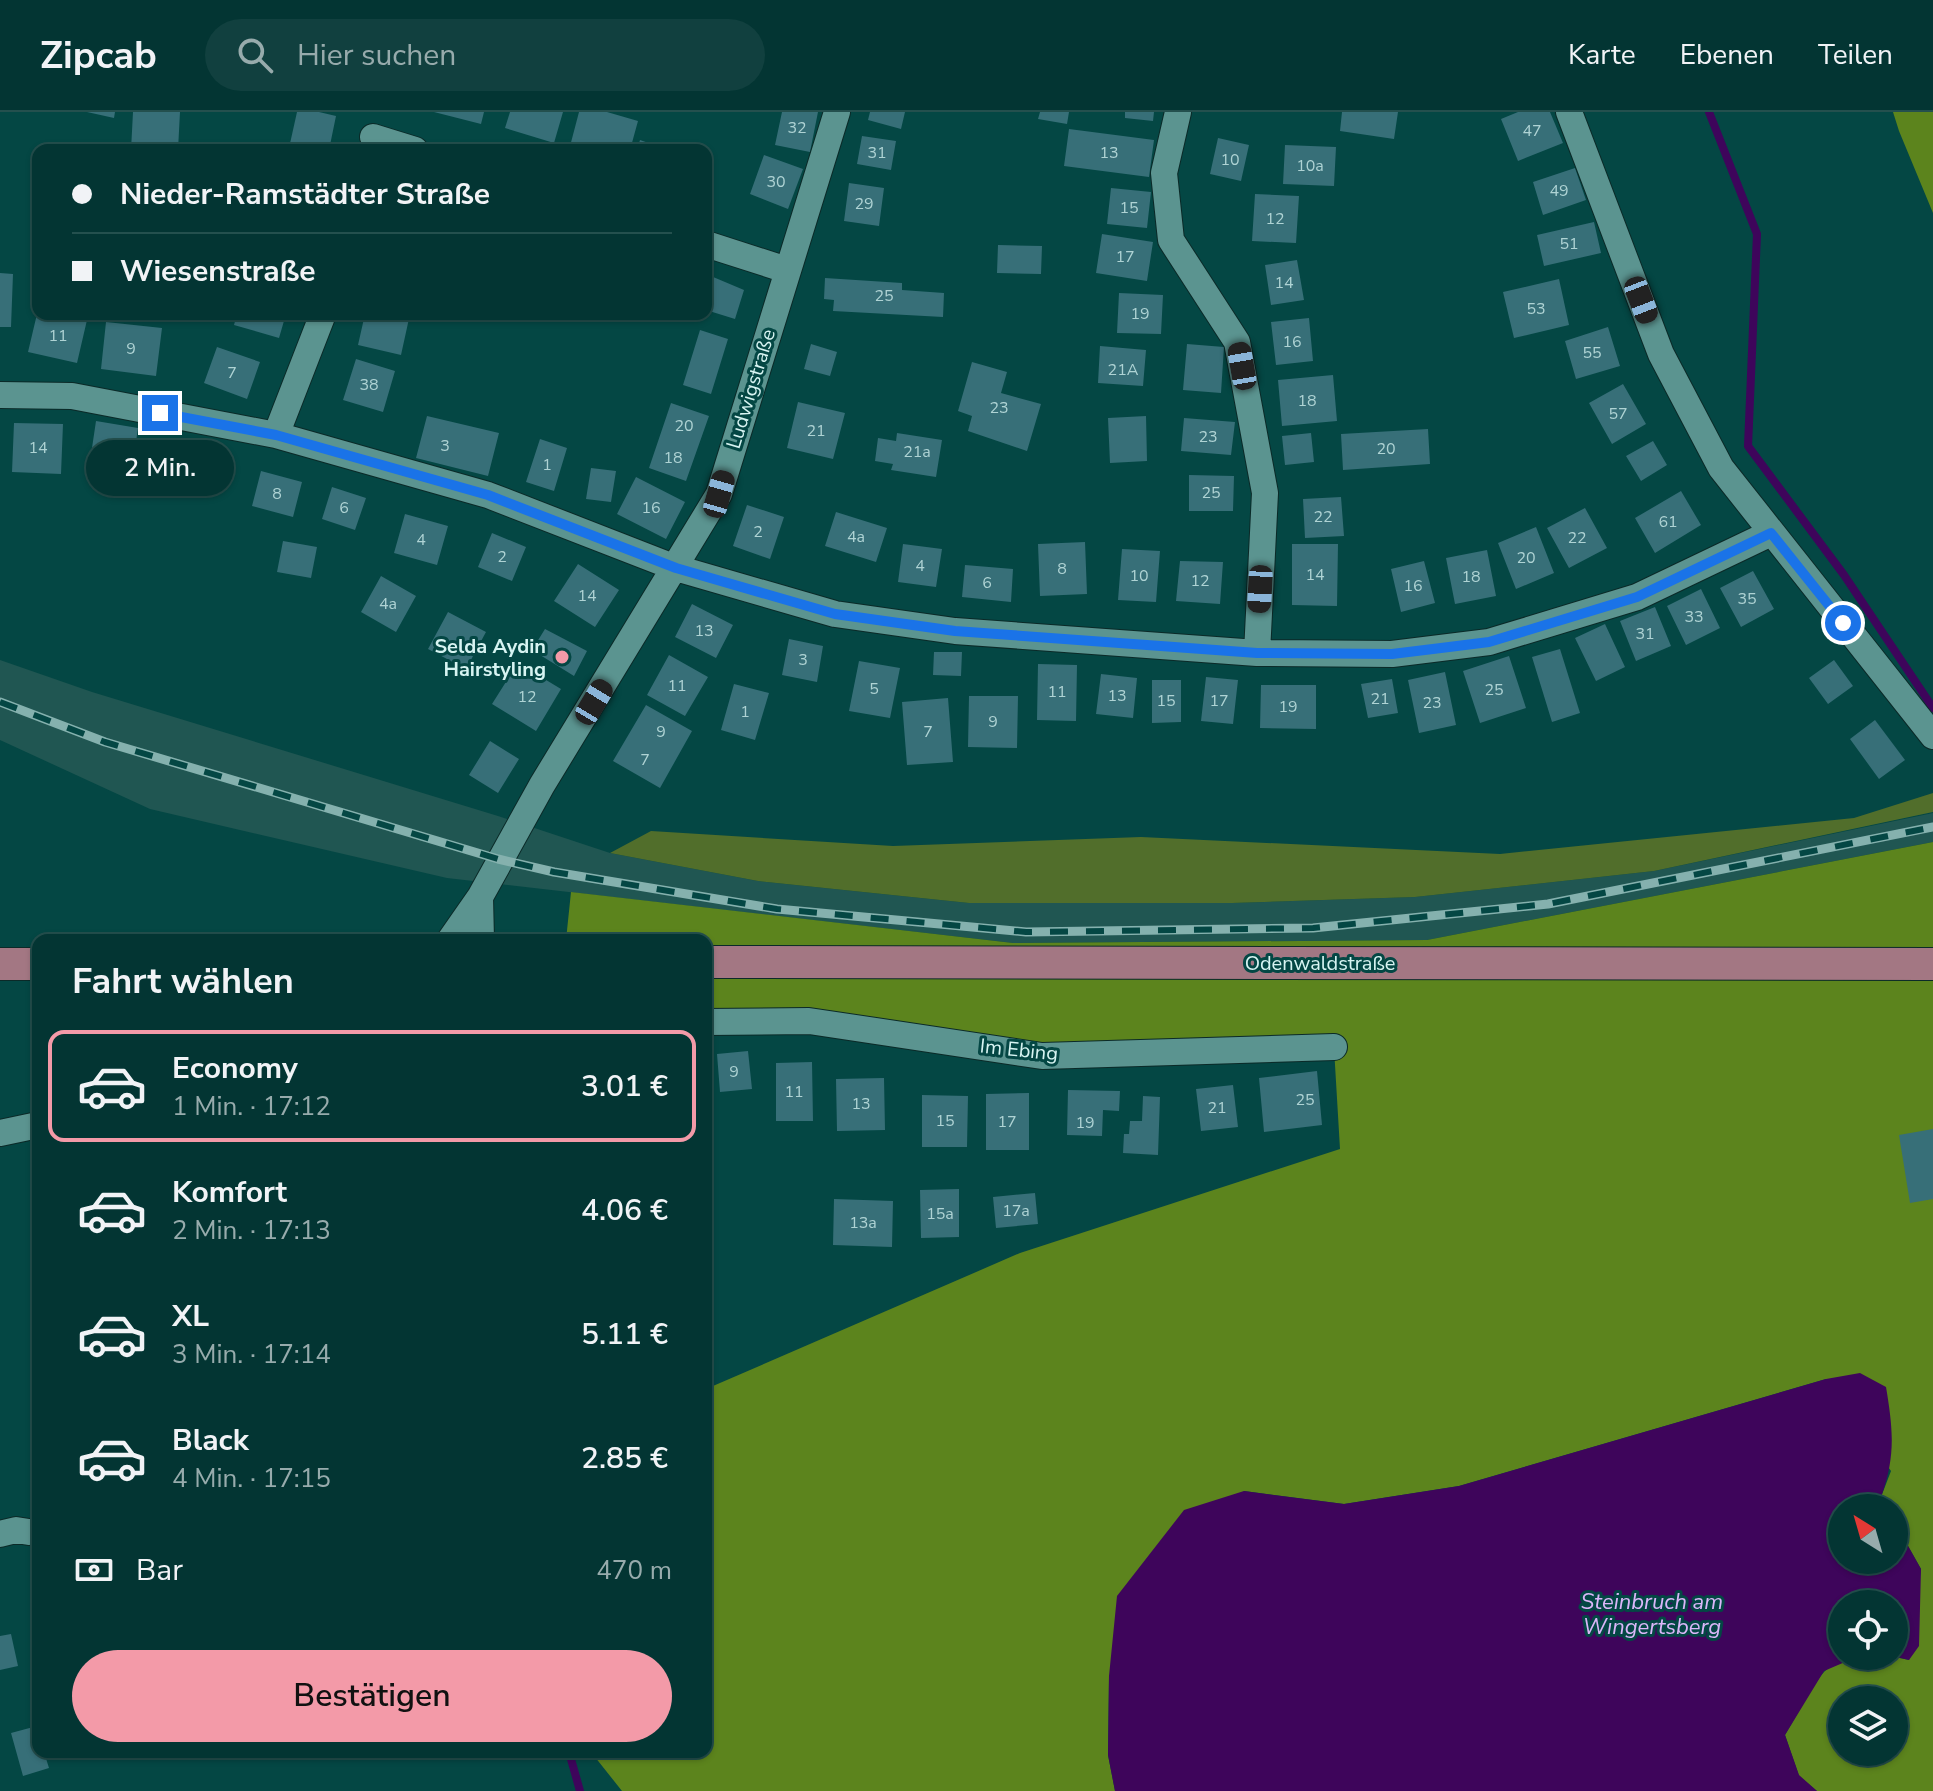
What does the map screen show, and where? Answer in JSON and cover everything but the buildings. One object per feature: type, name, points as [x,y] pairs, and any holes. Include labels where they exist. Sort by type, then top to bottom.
[{"type":"main road","name":"Odenwaldstraße","points":[[712,962],[1933,964]]},
{"type":"main road","points":[[0,964],[32,964]]},
{"type":"street","name":"Ludwigstraße","points":[[454,934],[480,897],[542,785],[719,494],[837,112]]},
{"type":"street","points":[[1178,112],[1164,173],[1171,240],[1237,342],[1265,493],[1257,653]]},
{"type":"street","points":[[1569,112],[1661,354],[1721,468],[1933,736]]},
{"type":"street","points":[[374,133],[401,144]]},
{"type":"street","points":[[712,246],[787,270]]},
{"type":"street","points":[[276,435],[321,320]]},
{"type":"street","points":[[0,395],[72,396],[276,435],[488,495],[676,568],[835,614],[955,631],[1257,653],[1392,654],[1489,642],[1637,597],[1771,533]]},
{"type":"street","points":[[480,897],[481,934]]},
{"type":"street","name":"Im Ebing","points":[[712,1022],[809,1021],[1042,1056],[1334,1047]]},
{"type":"street","points":[[0,1133],[32,1126]]},
{"type":"street","points":[[0,1534],[16,1530],[29,1532]]},
{"type":"shaded area","points":[[0,660],[92,692],[610,853],[758,881],[969,903],[1232,903],[1415,897],[1654,871],[1933,813],[1933,842],[1427,940],[1013,943],[447,878],[150,809],[0,740]]},
{"type":"green space","points":[[1893,112],[1933,112],[1933,213],[1899,131]]},
{"type":"green space","points":[[1933,793],[1933,812],[1654,871],[1415,897],[1232,903],[969,903],[758,881],[610,853],[651,831],[893,846],[1141,837],[1500,854],[1854,818]]},
{"type":"green space","points":[[1933,842],[1933,1791],[1817,1791],[1799,1776],[1785,1735],[1816,1683],[1828,1669],[1908,1670],[1921,1569],[1908,1546],[1908,1494],[1882,1494],[1891,1471],[1826,1379],[1459,1486],[1344,1504],[1244,1491],[1109,1676],[1108,1755],[1115,1791],[622,1791],[596,1758],[712,1758],[712,1386],[1020,1253],[1340,1149],[1334,1048],[1042,1056],[712,1023],[712,934],[567,934],[571,892],[1013,943],[1427,940]]},
{"type":"water","name":"Steinbruch am Wingertsberg","points":[[1860,1373],[1886,1387],[1892,1442],[1882,1494],[1828,1494],[1828,1574],[1908,1574],[1908,1546],[1921,1569],[1919,1646],[1909,1660],[1908,1590],[1828,1590],[1828,1669],[1824,1671],[1785,1735],[1799,1775],[1817,1791],[1115,1791],[1108,1755],[1109,1676],[1117,1596],[1184,1510],[1244,1491],[1344,1504],[1459,1486],[1826,1379]]},
{"type":"waterway","points":[[1709,112],[1757,234],[1748,446],[1844,575],[1933,708]]},
{"type":"waterway","points":[[571,1758],[580,1791]]},
{"type":"railway","points":[[0,702],[105,742],[498,859],[554,872],[777,909],[1026,932],[1313,928],[1548,904],[1933,827]]},
{"type":"place","name":"Selda Aydin Hairstyling","points":[[562,657]]},
{"type":"route","points":[[160,413],[276,435],[488,495],[676,568],[835,614],[955,631],[1257,653],[1392,654],[1489,642],[1637,597],[1771,533],[1843,623]]}]
